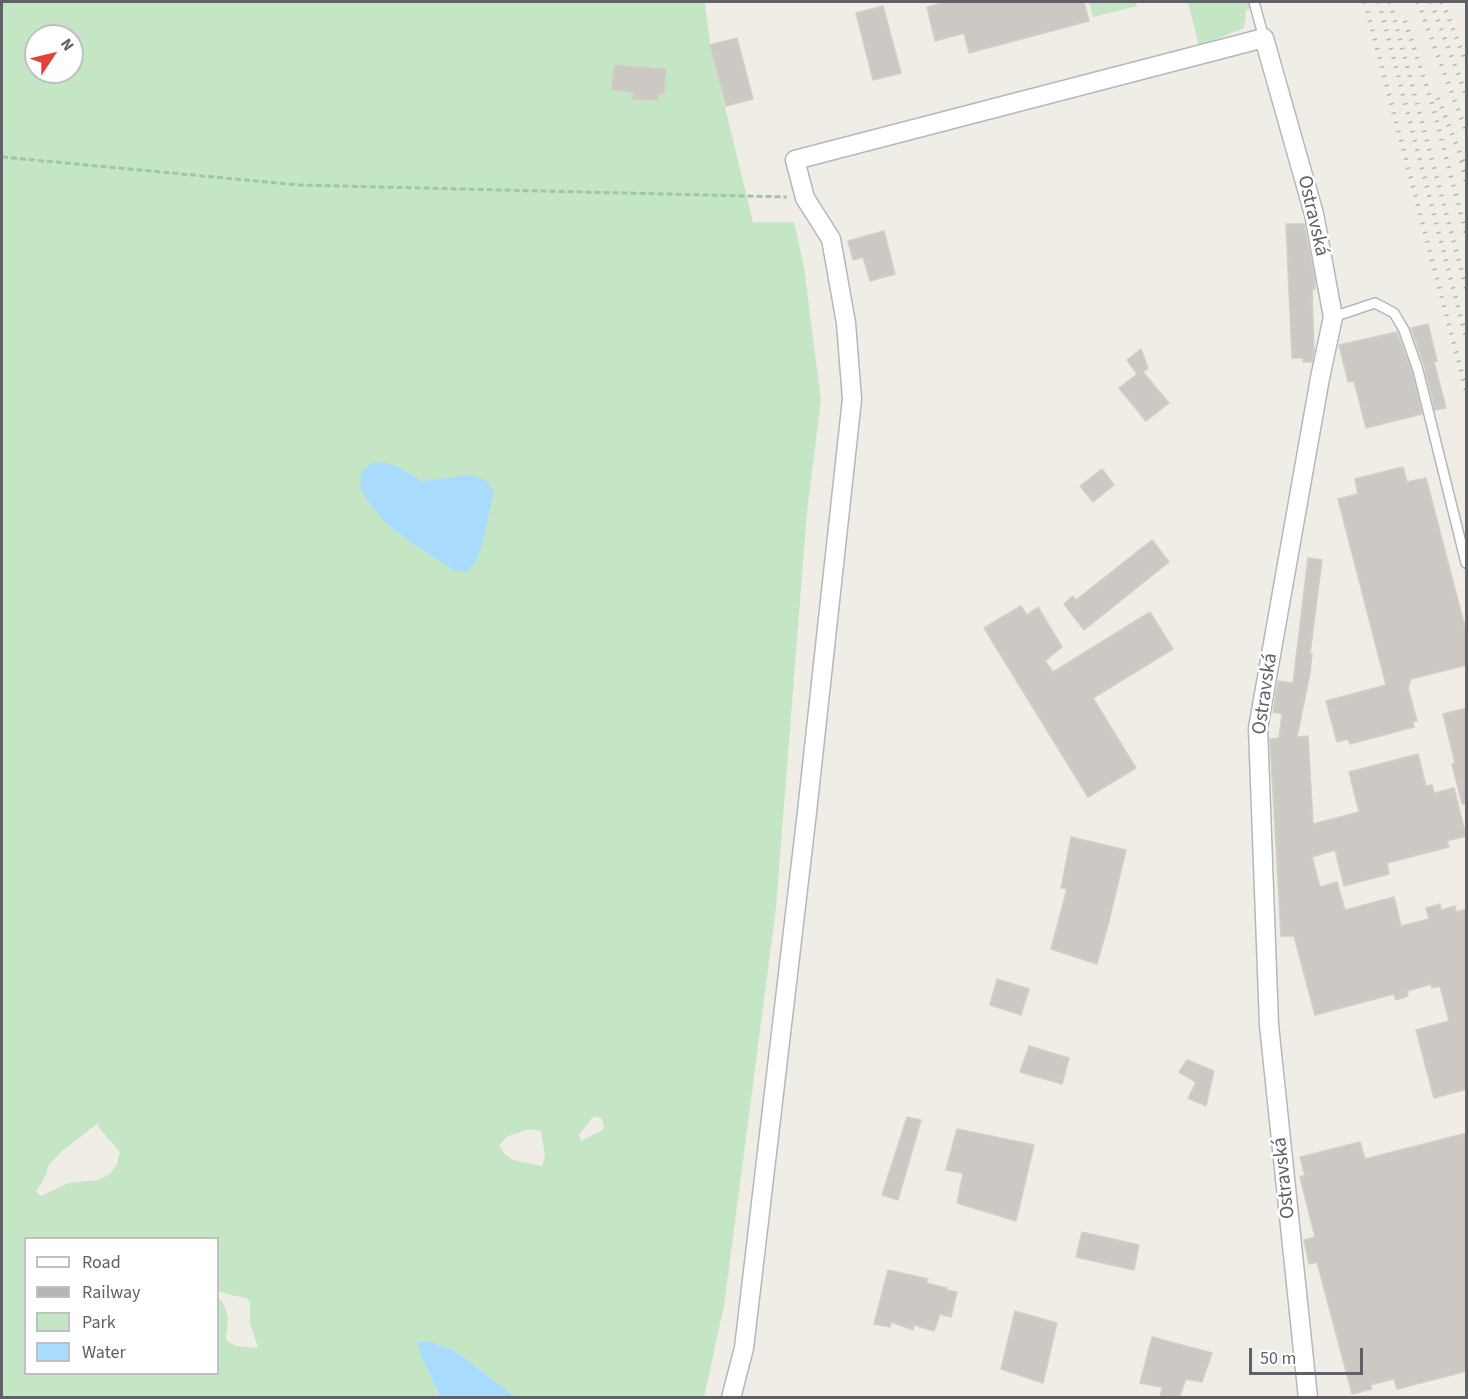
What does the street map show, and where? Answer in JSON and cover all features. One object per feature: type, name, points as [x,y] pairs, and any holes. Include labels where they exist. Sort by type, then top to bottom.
[{"type":"street","points":[[731,1398],[744,1348],[852,399],[846,323],[831,239],[805,198],[795,160],[1264,38]]},
{"type":"street","name":"Ostravská","points":[[1264,38],[1314,214],[1334,317],[1320,378],[1258,728],[1269,1025],[1308,1398]]},
{"type":"lane","points":[[1254,2],[1264,38]]},
{"type":"lane","points":[[1334,317],[1375,303],[1394,313],[1404,330],[1418,370],[1467,563]]},
{"type":"path","points":[[2,158],[299,185],[805,198]]},
{"type":"green space","points":[[2,2],[705,2],[710,45],[753,222],[794,222],[804,267],[821,400],[807,512],[776,908],[724,1306],[704,1397],[516,1397],[455,1351],[422,1358],[440,1397],[2,1398]],"holes":[[[397,466],[422,481],[431,481],[453,570],[385,523],[368,502]],[[594,1116],[601,1118],[604,1125],[603,1130],[581,1141],[579,1135]],[[98,1123],[100,1129],[120,1152],[117,1164],[111,1173],[98,1180],[68,1183],[41,1196],[36,1192],[46,1175],[48,1166],[61,1152]],[[529,1129],[541,1131],[545,1156],[542,1166],[513,1160],[499,1146],[506,1137]]]},
{"type":"green space","points":[[1089,2],[1136,2],[1137,6],[1093,17]]},
{"type":"green space","points":[[1188,2],[1254,2],[1254,4],[1246,11],[1244,28],[1199,46]]},
{"type":"water","points":[[382,462],[397,466],[422,481],[470,475],[485,480],[494,491],[482,546],[475,563],[466,572],[453,570],[407,540],[385,523],[368,502],[360,488],[362,472],[370,464]]},
{"type":"water","points":[[418,1342],[431,1342],[455,1351],[516,1397],[440,1397],[422,1358]]},
{"type":"building","points":[[946,2],[1084,2],[1089,21],[969,53],[964,33],[935,41],[927,7]]},
{"type":"building","points":[[883,6],[901,73],[873,80],[856,13]]},
{"type":"building","points":[[737,38],[753,99],[726,106],[710,45]]},
{"type":"building","points":[[614,65],[666,69],[664,94],[658,94],[658,100],[633,99],[633,92],[612,90]]},
{"type":"building","points":[[1286,224],[1304,224],[1315,280],[1315,289],[1312,289],[1314,351],[1312,362],[1303,362],[1303,358],[1292,358]]},
{"type":"building","points":[[884,231],[895,274],[870,281],[863,257],[853,260],[848,241]]},
{"type":"building","points":[[1428,324],[1437,361],[1434,362],[1446,408],[1435,410],[1425,368],[1411,328]]},
{"type":"building","points":[[1397,332],[1412,372],[1422,414],[1366,428],[1354,381],[1348,382],[1339,345]]},
{"type":"building","points":[[1141,349],[1148,368],[1143,372],[1169,403],[1146,421],[1119,388],[1137,374],[1127,360]]},
{"type":"building","points":[[1403,467],[1407,482],[1426,478],[1467,635],[1467,665],[1411,679],[1408,688],[1417,721],[1413,722],[1414,727],[1350,744],[1348,739],[1337,742],[1326,701],[1386,685],[1338,499],[1358,494],[1355,479]]},
{"type":"building","points":[[1102,469],[1114,485],[1093,502],[1080,486]]},
{"type":"building","points":[[1152,540],[1169,562],[1084,630],[1064,604],[1073,596],[1076,600]]},
{"type":"building","points":[[1308,558],[1322,560],[1310,654],[1312,654],[1310,673],[1297,737],[1308,736],[1313,824],[1359,812],[1349,772],[1418,754],[1426,786],[1432,785],[1434,793],[1454,788],[1466,836],[1447,841],[1449,847],[1387,863],[1389,874],[1344,886],[1335,850],[1312,857],[1320,887],[1337,882],[1345,910],[1394,897],[1401,926],[1429,919],[1426,908],[1440,904],[1441,910],[1455,906],[1456,912],[1467,909],[1467,1089],[1434,1098],[1416,1030],[1449,1021],[1440,986],[1432,988],[1431,984],[1407,991],[1408,996],[1396,1000],[1394,994],[1315,1015],[1294,936],[1281,936],[1270,739],[1279,738],[1282,714],[1273,712],[1278,681],[1293,683]]},
{"type":"building","points":[[1021,606],[1027,615],[1038,607],[1062,647],[1045,661],[1053,672],[1150,612],[1173,649],[1093,698],[1136,768],[1088,797],[984,628]]},
{"type":"building","points":[[1467,708],[1467,804],[1462,804],[1443,714]]},
{"type":"building","points":[[1071,837],[1126,850],[1097,964],[1051,949],[1067,889],[1061,888]]},
{"type":"building","points":[[997,979],[1029,989],[1021,1015],[990,1005]]},
{"type":"building","points":[[1029,1046],[1069,1058],[1062,1084],[1020,1072]]},
{"type":"building","points":[[1187,1060],[1214,1071],[1206,1106],[1188,1098],[1196,1082],[1179,1072]]},
{"type":"building","points":[[907,1117],[921,1120],[898,1200],[882,1195]]},
{"type":"building","points":[[957,1129],[1034,1145],[1016,1221],[957,1203],[963,1173],[946,1170]]},
{"type":"building","points":[[1467,1133],[1467,1371],[1397,1389],[1394,1379],[1370,1385],[1372,1389],[1352,1394],[1317,1262],[1309,1264],[1304,1240],[1315,1237],[1300,1177],[1305,1175],[1300,1157],[1360,1142],[1365,1159]]},
{"type":"building","points":[[1082,1232],[1139,1245],[1134,1270],[1076,1257]]},
{"type":"building","points":[[888,1270],[928,1279],[926,1283],[957,1292],[951,1317],[940,1314],[934,1331],[914,1325],[913,1330],[891,1322],[890,1327],[874,1324]]},
{"type":"building","points":[[1015,1311],[1057,1323],[1043,1383],[1001,1369]]},
{"type":"building","points":[[1152,1337],[1212,1353],[1202,1382],[1186,1379],[1179,1398],[1160,1398],[1162,1387],[1140,1383]]},
{"type":"railway","points":[[1365,2],[1466,390]]},
{"type":"railway","points":[[1379,2],[1466,338]]},
{"type":"railway","points":[[1390,2],[1466,288]]},
{"type":"railway","points":[[1418,2],[1466,131]]},
{"type":"railway","points":[[1431,2],[1466,95]]},
{"type":"railway","points":[[1442,2],[1466,62]]},
{"type":"railway","points":[[1405,21],[1432,103],[1466,234]]},
{"type":"railway","points":[[1438,98],[1466,169]]},
{"type":"railway","points":[[1461,161],[1466,182]]}]
